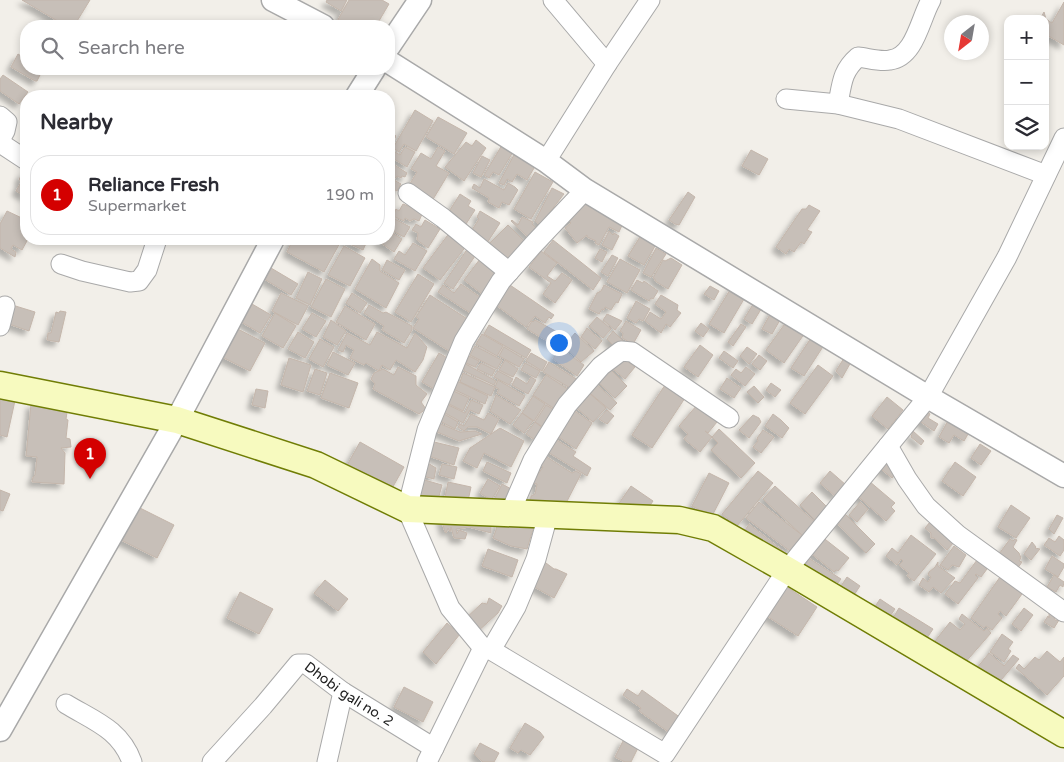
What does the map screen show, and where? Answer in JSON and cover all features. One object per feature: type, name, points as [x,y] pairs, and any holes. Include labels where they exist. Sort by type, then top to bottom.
[{"type":"main road","points":[[0,384],[177,420],[316,465],[407,509],[679,520],[713,528],[1064,734]]},
{"type":"street","points":[[273,0],[311,20]]},
{"type":"street","points":[[395,37],[420,0]]},
{"type":"street","points":[[553,0],[607,64]]},
{"type":"street","points":[[546,161],[650,0]]},
{"type":"street","points":[[838,104],[844,74],[849,65],[858,57],[891,60],[904,54],[912,43],[931,0]]},
{"type":"street","points":[[395,66],[546,161],[585,190],[928,397],[1064,476]]},
{"type":"street","points":[[361,90],[370,75]]},
{"type":"street","points":[[786,99],[838,104],[899,119],[1046,175]]},
{"type":"street","points":[[0,116],[7,122],[0,142],[20,156]]},
{"type":"street","points":[[585,190],[501,281],[464,341],[427,430],[407,509],[450,608],[487,649],[670,758],[786,570],[928,397],[1007,257],[1064,138]]},
{"type":"street","points":[[408,193],[443,218],[509,272]]},
{"type":"street","points":[[61,264],[130,282],[139,281],[147,270],[156,245]]},
{"type":"street","points":[[0,730],[177,420],[270,245]]},
{"type":"street","points":[[0,326],[6,306]]},
{"type":"street","points":[[510,513],[533,460],[567,406],[601,366],[621,351],[632,352],[729,418]]},
{"type":"street","points":[[888,446],[907,479],[926,506],[958,535],[1064,612]]},
{"type":"street","points":[[431,755],[487,649],[516,607],[536,559],[548,515]]},
{"type":"street","name":"Dhobi gali no. 2","points":[[212,762],[298,664],[306,664],[431,755]]},
{"type":"street","points":[[327,762],[344,692]]},
{"type":"street","points":[[66,704],[112,732],[120,739],[132,762]]},
{"type":"building","points":[[22,0],[90,0],[78,20],[56,20]]},
{"type":"building","points":[[327,0],[347,0],[341,11],[326,2]]},
{"type":"building","points":[[349,0],[382,0],[389,4],[380,20],[338,20]]},
{"type":"building","points":[[1064,2],[1064,45],[1049,36],[1049,21],[1052,23]]},
{"type":"building","points":[[18,54],[20,55],[20,72],[11,67]]},
{"type":"building","points":[[3,75],[25,90],[20,90],[19,104],[0,91],[0,79]]},
{"type":"building","points":[[25,75],[40,75],[37,81]]},
{"type":"building","points":[[415,110],[433,121],[416,151],[404,144],[399,152],[395,149],[395,145]]},
{"type":"building","points":[[438,117],[467,133],[454,154],[426,137]]},
{"type":"building","points":[[476,140],[486,148],[464,181],[445,167],[466,142],[472,146]]},
{"type":"building","points":[[502,145],[513,152],[499,175],[493,172],[489,178],[484,175]]},
{"type":"building","points":[[405,147],[415,152],[407,167],[395,160],[395,152],[400,155]]},
{"type":"building","points":[[438,147],[445,151],[436,166],[449,173],[432,201],[408,187],[417,172],[411,169],[421,153],[431,159]]},
{"type":"building","points":[[751,150],[768,159],[759,175],[742,166]]},
{"type":"building","points":[[516,151],[537,163],[527,180],[517,174],[512,182],[507,179],[504,185],[499,183]]},
{"type":"building","points":[[482,156],[490,160],[481,177],[473,173]]},
{"type":"building","points":[[395,165],[407,173],[405,177],[397,176],[396,178]]},
{"type":"building","points":[[535,172],[553,182],[531,219],[514,209]]},
{"type":"building","points":[[484,179],[504,190],[508,183],[518,190],[509,205],[502,202],[499,208],[488,202],[489,198],[472,188],[474,184],[480,188]]},
{"type":"building","points":[[395,180],[401,184],[397,191],[395,190]]},
{"type":"building","points":[[20,184],[20,193],[16,191]]},
{"type":"building","points":[[552,188],[564,194],[550,212],[554,215],[545,229],[535,221]]},
{"type":"building","points":[[688,192],[695,197],[679,225],[675,224],[669,220]]},
{"type":"building","points":[[460,194],[471,201],[468,206],[475,210],[466,224],[448,213]]},
{"type":"building","points":[[580,202],[605,206],[624,221],[619,232],[609,227],[599,245],[595,243],[596,241],[587,237],[587,235],[577,243],[565,228],[571,223],[565,216]]},
{"type":"building","points":[[403,204],[423,212],[419,221],[414,219],[410,221],[405,218],[404,221],[395,217],[396,209],[399,211]]},
{"type":"building","points":[[809,205],[820,211],[807,230],[812,232],[804,244],[801,242],[794,252],[789,249],[786,254],[776,247],[802,209],[806,209]]},
{"type":"building","points":[[7,211],[20,217],[20,245],[25,245],[22,250],[13,245],[11,249],[16,252],[15,257],[0,248],[0,224]]},
{"type":"building","points":[[480,211],[500,223],[487,243],[470,233],[479,219],[477,217]]},
{"type":"building","points":[[522,217],[533,222],[532,224],[538,230],[530,239],[511,221],[518,225]]},
{"type":"building","points":[[395,219],[410,227],[404,237],[395,232]]},
{"type":"building","points":[[425,220],[440,229],[428,248],[417,240],[418,233],[412,230],[416,224],[421,227]]},
{"type":"building","points":[[508,225],[528,245],[506,267],[486,247]]},
{"type":"building","points":[[609,231],[613,235],[614,233],[619,236],[612,250],[602,245]]},
{"type":"building","points":[[450,232],[467,245],[440,280],[423,268]]},
{"type":"building","points":[[643,232],[658,241],[644,265],[628,256]]},
{"type":"building","points":[[395,235],[402,239],[394,252],[384,245],[395,245]]},
{"type":"building","points":[[553,240],[601,278],[593,290],[544,252]]},
{"type":"building","points":[[413,243],[427,251],[415,271],[394,259],[399,251],[405,255]]},
{"type":"building","points":[[290,245],[339,245],[324,272],[287,252]]},
{"type":"building","points":[[352,245],[365,245],[363,250]]},
{"type":"building","points":[[344,246],[365,258],[350,286],[328,275]]},
{"type":"building","points":[[468,248],[477,253],[453,289],[444,283]]},
{"type":"building","points":[[656,248],[666,254],[651,277],[643,273]]},
{"type":"building","points":[[600,249],[607,252],[602,262],[595,258]]},
{"type":"building","points":[[541,251],[557,263],[547,276],[555,281],[562,273],[572,280],[555,303],[543,294],[551,283],[529,267]]},
{"type":"building","points":[[612,255],[618,258],[608,276],[601,272]]},
{"type":"building","points":[[671,258],[682,265],[668,289],[653,278],[663,260]]},
{"type":"building","points":[[372,259],[380,265],[380,271],[399,283],[386,308],[355,289]]},
{"type":"building","points":[[480,259],[500,274],[486,297],[464,280]]},
{"type":"building","points":[[620,259],[640,270],[627,293],[607,282]]},
{"type":"building","points":[[387,260],[405,270],[399,280],[382,270]]},
{"type":"building","points":[[271,268],[298,284],[291,295],[264,279]]},
{"type":"building","points":[[308,272],[322,279],[310,305],[296,298]]},
{"type":"building","points":[[418,274],[434,284],[411,322],[395,312]]},
{"type":"building","points":[[326,279],[345,289],[331,317],[311,307]]},
{"type":"building","points":[[637,280],[643,283],[644,281],[658,291],[653,299],[651,298],[649,301],[631,290]]},
{"type":"building","points":[[507,283],[554,315],[551,319],[549,317],[545,323],[535,316],[526,327],[493,303]]},
{"type":"building","points":[[461,284],[486,301],[475,316],[438,292],[443,285],[454,293]]},
{"type":"building","points":[[604,285],[622,294],[618,303],[616,302],[611,310],[605,307],[599,314],[589,309],[597,293],[601,291]]},
{"type":"building","points":[[733,285],[747,294],[724,333],[709,324]]},
{"type":"building","points":[[710,286],[719,291],[714,300],[704,294]]},
{"type":"building","points":[[281,293],[308,306],[298,325],[272,311]]},
{"type":"building","points":[[352,293],[367,303],[360,313],[346,303]]},
{"type":"building","points":[[430,295],[469,320],[452,353],[413,328],[419,319],[416,317]]},
{"type":"building","points":[[661,295],[678,305],[677,310],[681,313],[670,327],[666,324],[661,333],[645,321],[650,312],[661,319],[666,312],[655,304]]},
{"type":"building","points":[[636,301],[650,309],[643,321],[639,319],[636,323],[627,318]]},
{"type":"building","points":[[755,301],[763,306],[752,324],[744,319]]},
{"type":"building","points":[[9,304],[35,312],[29,331],[3,322]]},
{"type":"building","points":[[252,304],[271,315],[260,333],[241,322]]},
{"type":"building","points":[[369,305],[412,326],[412,330],[404,343],[382,330],[384,326],[364,313]]},
{"type":"building","points":[[345,306],[375,324],[366,340],[336,322]]},
{"type":"building","points":[[774,307],[784,313],[772,334],[762,329]]},
{"type":"building","points":[[60,311],[66,312],[59,342],[47,340],[48,333],[51,333],[56,312],[59,313]]},
{"type":"building","points":[[275,313],[296,326],[283,348],[262,336]]},
{"type":"building","points":[[312,313],[326,321],[316,337],[302,329]]},
{"type":"building","points":[[607,314],[622,321],[615,330],[603,320]]},
{"type":"building","points":[[597,317],[611,329],[603,338],[589,326]]},
{"type":"building","points":[[789,318],[807,330],[784,363],[766,350]]},
{"type":"building","points":[[331,320],[346,331],[337,345],[323,337]]},
{"type":"building","points":[[535,320],[563,335],[560,340],[556,337],[552,344],[527,329],[532,321]]},
{"type":"building","points":[[626,321],[641,330],[633,344],[622,338],[623,333],[620,331]]},
{"type":"building","points":[[701,323],[709,329],[703,337],[695,331]]},
{"type":"building","points":[[741,324],[746,327],[733,346],[728,342]]},
{"type":"building","points":[[489,325],[531,350],[526,358],[484,334]]},
{"type":"building","points":[[232,326],[265,343],[250,371],[218,355]]},
{"type":"building","points":[[587,328],[602,341],[595,349],[581,337]]},
{"type":"building","points":[[613,331],[623,341],[616,348],[607,339]]},
{"type":"building","points":[[298,332],[314,342],[305,358],[288,349]]},
{"type":"building","points":[[377,332],[407,348],[415,333],[427,347],[423,360],[415,372],[396,360],[390,370],[382,365],[379,371],[366,363],[364,365],[350,358],[354,350],[346,345],[343,352],[338,350],[347,333],[370,345]]},
{"type":"building","points":[[575,333],[594,351],[581,362],[564,346]]},
{"type":"building","points":[[482,334],[503,346],[497,356],[476,344]]},
{"type":"building","points":[[813,335],[826,342],[804,376],[791,368]]},
{"type":"building","points":[[320,339],[334,347],[323,367],[309,359]]},
{"type":"building","points":[[700,345],[713,355],[698,377],[684,367]]},
{"type":"building","points":[[475,346],[502,360],[497,369],[470,355]]},
{"type":"building","points":[[504,347],[524,359],[519,367],[499,356]]},
{"type":"building","points":[[747,347],[757,354],[749,364],[740,356]]},
{"type":"building","points":[[560,348],[584,365],[577,376],[553,359]]},
{"type":"building","points":[[724,351],[738,361],[733,368],[719,358]]},
{"type":"building","points":[[333,352],[355,363],[348,375],[327,365]]},
{"type":"building","points":[[439,353],[454,362],[436,390],[422,382]]},
{"type":"building","points":[[531,353],[547,362],[542,371],[526,361]]},
{"type":"building","points":[[759,355],[767,361],[760,370],[752,364]]},
{"type":"building","points":[[469,356],[479,361],[475,367],[466,363]]},
{"type":"building","points":[[622,357],[635,367],[625,379],[608,365]]},
{"type":"building","points":[[289,358],[311,365],[303,392],[281,385]]},
{"type":"building","points":[[844,358],[851,362],[842,378],[836,371]]},
{"type":"building","points":[[505,360],[518,369],[513,377],[499,370]]},
{"type":"building","points":[[549,362],[578,380],[572,389],[543,372]]},
{"type":"building","points":[[464,363],[496,381],[494,385],[464,371]]},
{"type":"building","points":[[481,363],[495,370],[492,376],[477,369]]},
{"type":"building","points":[[525,363],[540,371],[536,378],[521,370]]},
{"type":"building","points":[[605,364],[627,386],[615,398],[598,382]]},
{"type":"building","points":[[818,365],[833,376],[805,414],[790,403]]},
{"type":"building","points":[[398,367],[416,376],[416,385],[427,394],[421,402],[426,409],[419,414],[373,389],[375,384],[371,379],[374,373],[383,369],[394,375]]},
{"type":"building","points":[[746,367],[755,374],[745,386],[731,375],[736,369],[741,373]]},
{"type":"building","points":[[315,369],[327,373],[320,395],[307,391]]},
{"type":"building","points":[[498,371],[513,379],[509,385],[494,377]]},
{"type":"building","points":[[330,373],[358,383],[349,408],[321,398]]},
{"type":"building","points":[[463,373],[495,387],[491,396],[460,382]]},
{"type":"building","points":[[546,375],[571,391],[558,411],[533,395]]},
{"type":"building","points":[[516,377],[527,384],[531,377],[536,380],[528,394],[512,385]]},
{"type":"building","points":[[727,378],[741,388],[734,398],[720,389]]},
{"type":"building","points":[[498,380],[525,396],[519,406],[497,393],[499,389],[495,387]]},
{"type":"building","points":[[457,381],[488,396],[485,404],[453,389]]},
{"type":"building","points":[[593,381],[617,403],[610,410],[585,389]]},
{"type":"building","points":[[771,383],[781,390],[775,397],[766,390]]},
{"type":"building","points":[[665,385],[685,398],[652,448],[632,435]]},
{"type":"building","points":[[754,386],[764,397],[758,403],[747,392]]},
{"type":"building","points":[[256,389],[268,391],[265,408],[252,405]]},
{"type":"building","points":[[449,389],[469,398],[463,411],[443,401]]},
{"type":"building","points":[[586,390],[606,408],[593,422],[573,405]]},
{"type":"building","points":[[0,393],[16,396],[7,437],[0,435]]},
{"type":"building","points":[[496,395],[521,410],[510,424],[490,411]]},
{"type":"building","points":[[533,396],[545,404],[534,421],[522,413]]},
{"type":"building","points":[[887,397],[903,410],[888,429],[872,416]]},
{"type":"building","points":[[471,400],[483,405],[479,414],[470,410],[463,423],[438,409],[442,402],[465,413]]},
{"type":"building","points":[[31,404],[68,406],[66,438],[70,439],[71,447],[61,448],[65,453],[64,484],[32,482],[35,475],[37,457],[26,456]]},
{"type":"building","points":[[546,405],[556,411],[543,427],[535,422]]},
{"type":"building","points":[[697,405],[717,422],[708,433],[705,431],[712,437],[700,452],[684,439],[688,434],[679,426]]},
{"type":"building","points":[[569,407],[592,423],[576,449],[553,433]]},
{"type":"building","points":[[607,410],[614,416],[607,424],[599,419]]},
{"type":"building","points":[[924,410],[930,414],[928,418],[938,424],[934,431],[918,420]]},
{"type":"building","points":[[439,411],[458,422],[455,429],[434,418]]},
{"type":"building","points":[[488,413],[499,419],[491,434],[477,427],[468,427],[464,431],[458,427],[460,424],[464,426],[471,414],[484,420]]},
{"type":"building","points":[[522,413],[533,421],[524,433],[513,425]]},
{"type":"building","points":[[773,414],[789,428],[782,438],[765,426]]},
{"type":"building","points":[[753,415],[759,418],[761,422],[749,438],[739,430]]},
{"type":"building","points":[[950,417],[971,429],[964,441],[954,435],[949,443],[939,437]]},
{"type":"building","points":[[436,422],[460,432],[475,431],[482,434],[459,441],[432,430]]},
{"type":"building","points":[[535,422],[544,429],[535,440],[526,434]]},
{"type":"building","points":[[500,428],[524,441],[511,467],[484,453],[477,468],[463,461],[470,448]]},
{"type":"building","points":[[719,429],[755,463],[741,478],[711,450],[718,443],[712,437]]},
{"type":"building","points":[[763,430],[774,437],[761,453],[753,447]]},
{"type":"building","points":[[913,431],[924,441],[921,445],[911,437]]},
{"type":"building","points":[[552,437],[576,452],[573,456],[591,468],[587,476],[546,451]]},
{"type":"building","points":[[426,440],[459,448],[454,465],[423,454]]},
{"type":"building","points":[[360,442],[404,467],[390,492],[346,467]]},
{"type":"building","points":[[980,444],[991,451],[981,465],[971,458]]},
{"type":"building","points":[[542,454],[572,473],[576,471],[581,474],[564,507],[530,503],[531,496],[535,494],[537,484],[529,482],[530,478],[536,477],[543,467],[536,463]]},
{"type":"building","points":[[883,456],[900,469],[892,478],[876,465]]},
{"type":"building","points":[[423,460],[436,468],[434,479],[419,475]]},
{"type":"building","points":[[487,462],[511,473],[507,483],[483,471]]},
{"type":"building","points":[[955,462],[976,477],[963,496],[942,481]]},
{"type":"building","points":[[442,464],[457,467],[454,479],[439,475]]},
{"type":"building","points":[[758,471],[773,483],[737,526],[722,514]]},
{"type":"building","points":[[830,471],[846,485],[836,497],[820,483]]},
{"type":"building","points":[[709,473],[729,483],[712,516],[692,506]]},
{"type":"building","points":[[421,479],[442,485],[438,500],[417,494]]},
{"type":"building","points":[[488,479],[500,486],[491,500],[480,493]]},
{"type":"building","points":[[869,481],[895,503],[891,507],[895,511],[886,521],[854,493]]},
{"type":"building","points":[[448,482],[471,487],[468,501],[445,497]]},
{"type":"building","points":[[502,484],[513,490],[506,502],[493,502]]},
{"type":"building","points":[[631,486],[653,501],[643,516],[615,509]]},
{"type":"building","points":[[775,486],[815,522],[803,536],[763,499]]},
{"type":"building","points":[[0,490],[10,494],[3,511],[0,510]]},
{"type":"building","points":[[812,492],[828,508],[816,521],[800,505]]},
{"type":"building","points":[[759,502],[802,535],[790,551],[746,518]]},
{"type":"building","points":[[860,502],[868,509],[857,522],[849,515]]},
{"type":"building","points":[[134,505],[174,525],[157,558],[117,538]]},
{"type":"building","points":[[1011,505],[1030,518],[1016,538],[998,527]]},
{"type":"building","points":[[839,508],[875,544],[866,553],[831,517]]},
{"type":"building","points":[[1057,515],[1063,518],[1054,534],[1049,529]]},
{"type":"building","points":[[441,518],[491,520],[491,533],[469,527],[456,529],[457,534],[459,530],[467,533],[465,539],[454,538],[451,527],[450,532],[448,528],[445,532]]},
{"type":"building","points":[[497,522],[534,526],[527,549],[511,546],[493,538]]},
{"type":"building","points":[[930,522],[956,540],[947,550],[934,538],[931,538],[931,533],[925,528]]},
{"type":"building","points":[[749,524],[787,554],[785,559],[744,532]]},
{"type":"building","points":[[911,535],[936,554],[914,581],[907,576],[909,573],[899,565],[903,561],[901,559],[897,565],[886,556],[892,548],[898,553]]},
{"type":"building","points":[[821,536],[849,558],[838,571],[834,572],[808,551]]},
{"type":"building","points":[[1059,536],[1064,540],[1064,550],[1060,556],[1044,545],[1049,538],[1055,542]]},
{"type":"building","points":[[1010,539],[1013,541],[1017,540],[1013,547],[1019,553],[1021,558],[1019,561],[1022,562],[1015,572],[996,558]]},
{"type":"building","points":[[1032,542],[1035,548],[1040,549],[1031,560],[1024,554]]},
{"type":"building","points":[[954,546],[966,555],[959,567],[952,565],[948,570],[940,565]]},
{"type":"building","points":[[488,549],[518,560],[512,577],[482,566]]},
{"type":"building","points":[[1052,556],[1064,564],[1058,577],[1045,569]]},
{"type":"building","points":[[807,557],[841,579],[838,583],[836,581],[829,590],[799,566]]},
{"type":"building","points":[[542,560],[554,569],[567,574],[554,598],[529,584]]},
{"type":"building","points":[[977,560],[987,569],[981,577],[975,575],[978,578],[958,604],[945,594],[955,581],[960,583]]},
{"type":"building","points":[[938,562],[938,566],[955,578],[941,593],[933,587],[929,592],[919,585],[923,578],[928,582],[931,577],[928,575],[929,572]]},
{"type":"building","points":[[1054,575],[1064,582],[1063,587],[1060,585],[1056,592],[1047,587]]},
{"type":"building","points":[[847,577],[860,586],[850,601],[837,592]]},
{"type":"building","points":[[1000,577],[1022,594],[1006,616],[1000,611],[998,614],[1002,618],[992,630],[986,626],[984,628],[971,618]]},
{"type":"building","points":[[325,580],[348,599],[338,611],[314,593]]},
{"type":"building","points":[[781,583],[817,607],[798,636],[762,613]]},
{"type":"building","points":[[240,592],[273,609],[259,634],[227,618]]},
{"type":"building","points":[[489,598],[502,606],[498,613],[476,633],[464,620],[482,603],[487,604]]},
{"type":"building","points":[[880,599],[895,609],[888,619],[870,614]]},
{"type":"building","points":[[899,608],[933,629],[923,644],[890,623]]},
{"type":"building","points":[[1024,608],[1033,615],[1021,631],[1012,624]]},
{"type":"building","points":[[1049,613],[1053,615],[1055,620],[1059,620],[1054,628],[1044,622],[1048,616],[1049,618]]},
{"type":"building","points":[[962,614],[984,631],[987,628],[991,633],[963,665],[931,646],[950,622],[960,630],[965,624],[959,619]]},
{"type":"building","points":[[447,623],[460,634],[436,664],[423,652]]},
{"type":"building","points":[[1002,634],[1013,642],[1008,649],[1011,651],[1004,662],[990,652]]},
{"type":"building","points":[[1047,651],[1060,662],[1064,657],[1064,676],[1047,695],[1016,668],[1019,664],[1024,669],[1035,657],[1039,660]]},
{"type":"building","points":[[989,653],[1004,666],[1013,655],[1019,659],[996,686],[976,669]]},
{"type":"building","points":[[404,687],[433,702],[423,722],[394,707]]},
{"type":"building","points":[[627,689],[638,696],[642,690],[681,718],[670,733],[639,711],[641,708],[623,695]]},
{"type":"building","points":[[525,723],[540,732],[544,737],[530,755],[521,750],[518,753],[510,748]]},
{"type":"building","points":[[624,739],[639,746],[631,762],[625,762],[615,757]]},
{"type":"building","points":[[480,743],[499,753],[494,762],[483,762],[474,754]]},
{"type":"place","name":"Reliance Fresh","points":[[90,479]]}]
